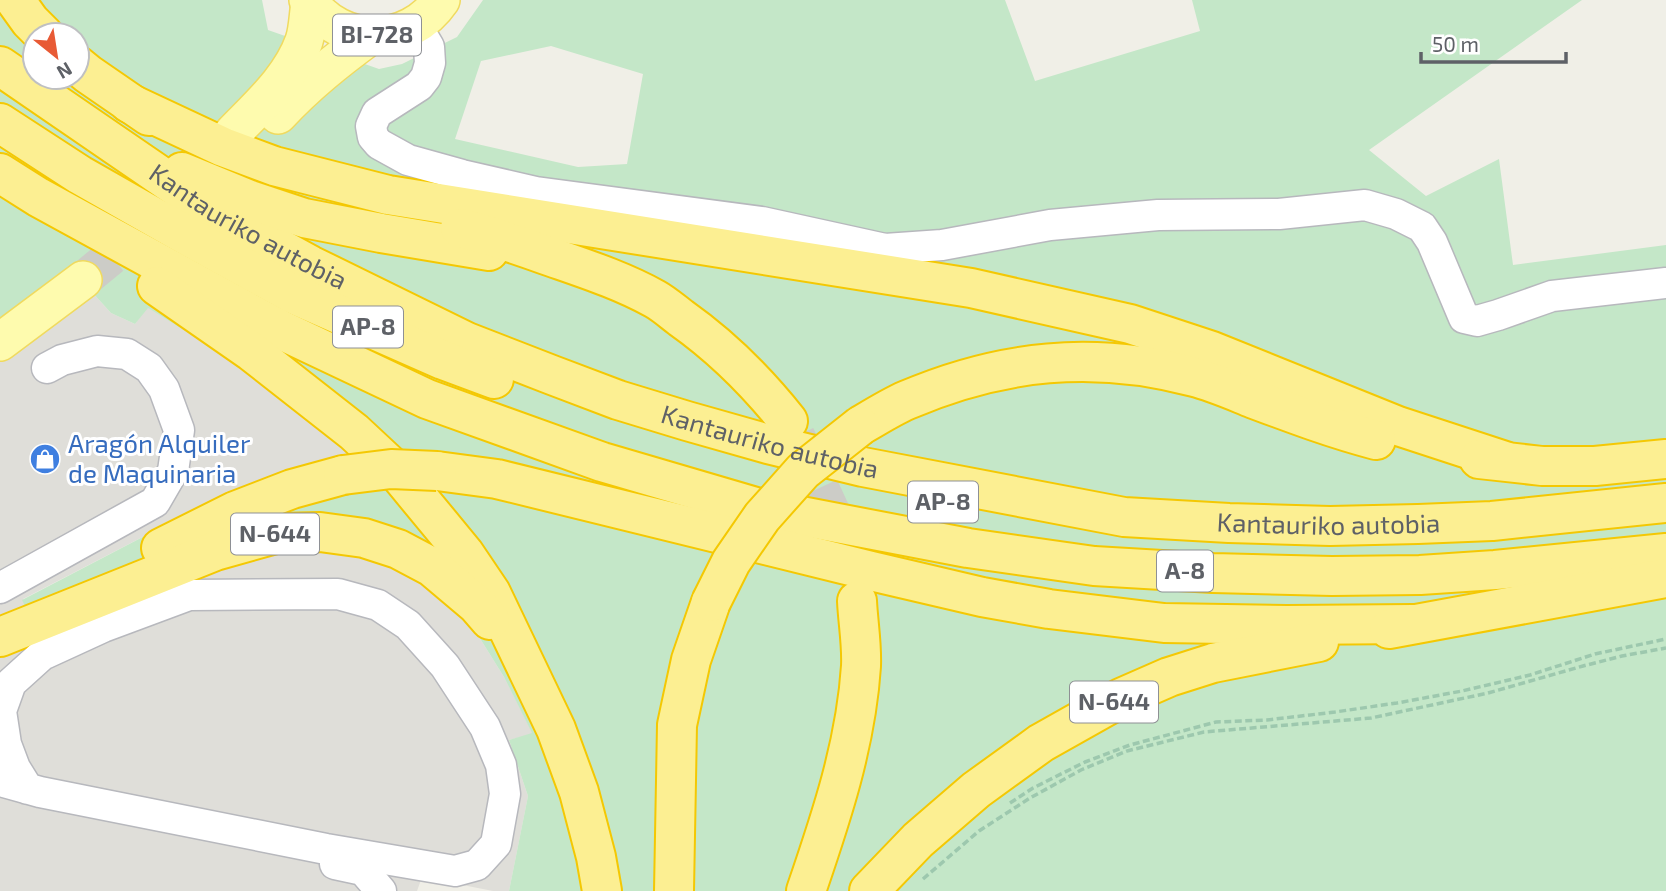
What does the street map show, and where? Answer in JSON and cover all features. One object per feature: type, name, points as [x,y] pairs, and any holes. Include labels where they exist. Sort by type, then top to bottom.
[{"type":"highway","points":[[15,0],[30,21]]},
{"type":"highway","name":"Kantauriko autobia","points":[[0,66],[213,212],[310,265],[467,342],[607,396],[733,434],[863,467],[1124,517],[1330,526],[1492,521],[1666,503]]},
{"type":"highway","points":[[91,75],[175,133],[267,178],[335,200],[486,234],[620,282],[656,300],[704,333],[741,367],[789,421]]},
{"type":"highway","points":[[129,103],[223,147],[274,166],[388,195],[971,288],[1130,324],[1212,351],[1398,426],[1505,461]]},
{"type":"highway","name":"AP-8","points":[[0,122],[80,175],[293,294],[443,360],[604,420],[764,467],[867,490],[978,508],[1124,517]]},
{"type":"highway","points":[[109,142],[250,200],[304,218],[576,265]]},
{"type":"highway","name":"Kantauriko autobia","points":[[0,173],[38,197],[279,329],[428,399],[602,463],[759,508],[980,550],[1094,566],[1213,573],[1420,575],[1666,553]]},
{"type":"highway","name":"N-644","points":[[38,197],[172,297],[252,352],[354,432],[398,473],[464,553],[491,593],[556,729],[579,792],[602,891]]},
{"type":"highway","points":[[674,891],[677,725],[691,660],[711,602],[731,562],[762,517],[803,471],[860,426],[904,401],[963,378],[1022,365],[1072,361],[1138,364],[1196,377],[1333,429],[1417,452],[1542,466],[1595,466],[1666,459]]},
{"type":"highway","points":[[0,637],[117,571],[235,511],[292,489],[343,475],[391,469],[437,471],[497,479],[982,597],[1049,609],[1164,623],[1414,624],[1666,578]]},
{"type":"highway","name":"N-644","points":[[0,637],[215,551],[279,533],[320,532],[364,538],[398,549],[432,567],[477,605],[523,660]]},
{"type":"highway","points":[[806,891],[842,777],[858,700],[861,662],[857,601]]},
{"type":"highway","name":"N-644","points":[[869,891],[918,840],[976,790],[1041,743],[1121,698],[1169,677],[1213,663],[1414,624]]},
{"type":"main road","name":"BI-728","points":[[309,1],[326,20],[347,31],[370,36],[394,34],[429,12]]},
{"type":"main road","name":"BI-728","points":[[309,1],[304,40],[290,68],[245,134],[370,36]]},
{"type":"main road","points":[[0,320],[79,274],[0,342]]},
{"type":"street","points":[[429,12],[430,64],[426,77],[419,86],[377,113],[371,126],[373,137],[379,144],[408,160],[536,192],[762,222],[885,249],[942,245],[1050,225],[1158,215],[1279,215],[1366,205],[1396,214],[1422,227],[1432,242],[1464,317],[1477,320],[1498,315],[1552,296],[1666,284]]},
{"type":"street","points":[[0,588],[155,502],[173,471],[179,430],[164,389],[149,368],[127,354],[97,351],[62,359],[47,368]]},
{"type":"street","points":[[13,784],[326,849],[455,871],[477,865],[496,844],[505,794],[501,765],[485,727],[445,666],[408,625],[378,605],[338,594],[189,594],[103,627],[42,655],[11,683],[1,711],[6,744],[15,768],[13,784],[22,795],[363,870],[380,891]]},
{"type":"path","points":[[1003,808],[1033,788],[1085,762],[1130,745],[1216,722],[1267,720],[1410,701],[1530,675],[1595,654],[1666,639]]},
{"type":"path","points":[[917,885],[979,831],[1019,804],[1081,770],[1127,751],[1204,732],[1371,718],[1488,693],[1622,656],[1666,648]]},
{"type":"path","points":[[962,838],[972,830]]},
{"type":"shaded area","points":[[91,291],[111,313],[135,324],[147,307],[244,367],[353,455],[181,517],[23,599],[39,636],[263,551],[345,551],[393,565],[434,591],[471,624],[504,677],[533,734],[509,740],[528,796],[509,891],[493,891],[422,877],[417,891],[0,891],[0,353]]},
{"type":"green space","points":[[0,0],[262,0],[268,30],[379,69],[402,64],[457,37],[483,0],[1005,0],[1035,81],[1200,31],[1192,0],[1582,0],[1369,150],[1426,196],[1499,159],[1513,265],[1666,245],[1666,891],[509,891],[528,796],[509,740],[532,733],[504,677],[471,624],[434,591],[393,565],[345,551],[263,551],[39,636],[22,600],[181,517],[252,484],[312,463],[352,454],[244,367],[148,308],[135,324],[111,313],[91,291],[0,353]],"holes":[[[551,46],[643,74],[627,164],[578,167],[455,139],[481,61]]]},
{"type":"tunnel","points":[[83,280],[147,227]]},
{"type":"tunnel","points":[[796,436],[832,514],[856,595]]},
{"type":"place","name":"Aragón Alquiler de Maquinaria","points":[[45,459]]}]
